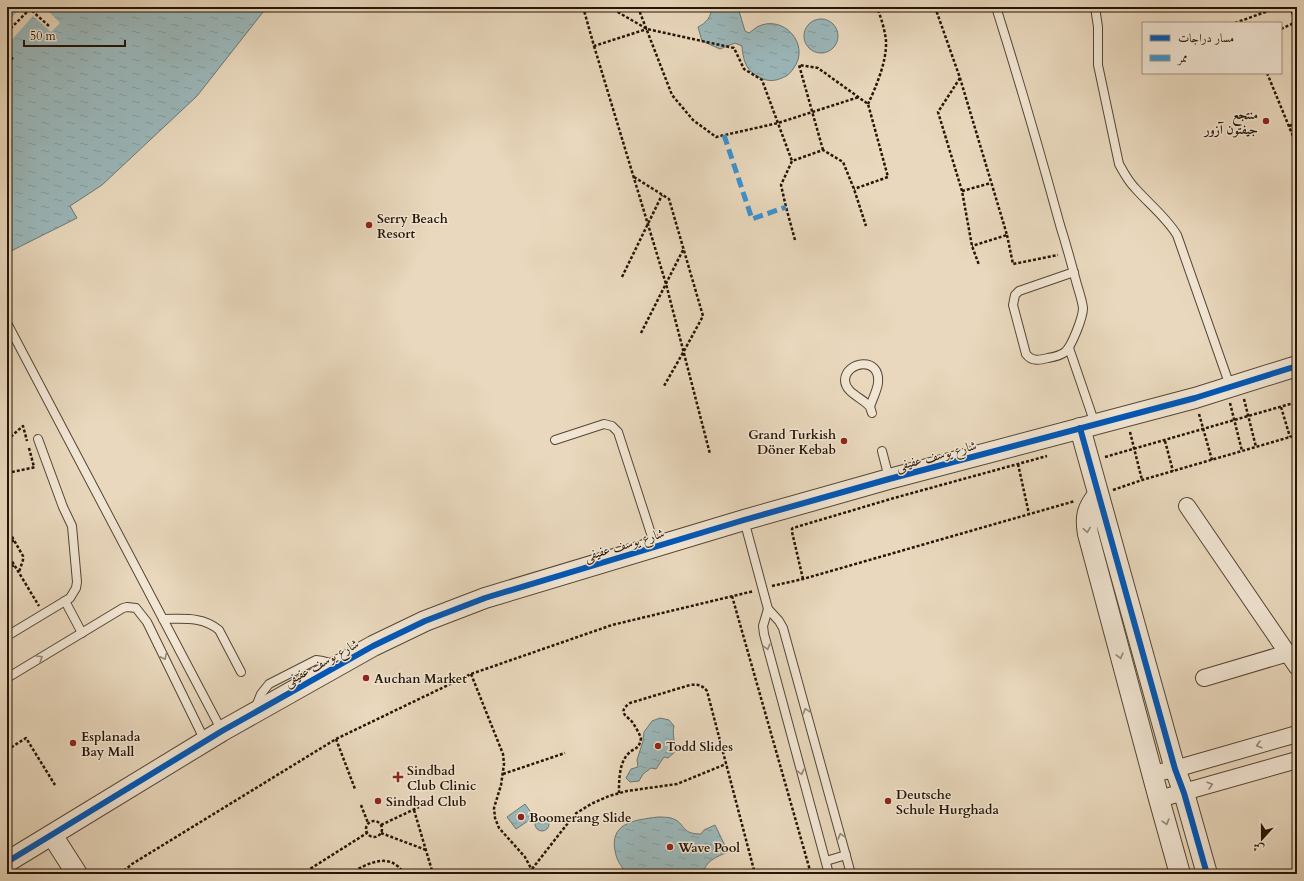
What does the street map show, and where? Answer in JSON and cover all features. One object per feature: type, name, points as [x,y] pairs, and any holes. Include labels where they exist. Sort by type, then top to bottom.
[{"type":"street","name":"شارع يوسف عفيفى","points":[[7,862],[253,713],[373,646],[425,621],[485,598],[655,546],[889,479],[1195,398],[1297,366]]},
{"type":"street","points":[[1087,426],[1089,462],[1174,769],[1184,793],[1206,874]]},
{"type":"street","points":[[1098,495],[1091,503],[1087,513],[1086,524],[1088,534],[1180,874]]},
{"type":"street","points":[[1187,506],[1297,667]]},
{"type":"street","points":[[1204,678],[1288,654]]},
{"type":"street","points":[[1152,774],[1297,734]]},
{"type":"street","points":[[1159,800],[1297,760]]},
{"type":"street","points":[[52,835],[77,874]]},
{"type":"lane","points":[[996,7],[1022,89],[1074,272],[1083,308],[1069,348],[1059,356],[1038,360],[1029,358],[1026,354],[1013,305],[1015,295],[1019,291],[1074,272]]},
{"type":"lane","points":[[1095,7],[1098,27],[1098,64],[1119,164],[1126,177],[1165,219],[1177,235],[1232,387]]},
{"type":"lane","points":[[7,323],[163,619],[214,736]]},
{"type":"lane","points":[[1069,348],[1087,426]]},
{"type":"lane","points":[[860,364],[868,365],[875,369],[878,376],[878,384],[871,410],[862,399],[854,394],[847,386],[845,379],[853,367],[860,364]]},
{"type":"lane","points":[[555,440],[604,424],[612,426],[618,432],[655,546]]},
{"type":"lane","points":[[7,636],[65,601],[74,593],[77,582],[72,526],[63,507],[38,439]]},
{"type":"lane","points":[[882,451],[889,479]]},
{"type":"lane","points":[[744,520],[768,609],[783,628],[851,874]]},
{"type":"lane","points":[[65,601],[82,633]]},
{"type":"lane","points":[[7,678],[123,608],[127,606],[136,608],[147,622],[214,736]]},
{"type":"lane","points":[[768,609],[763,626],[764,634],[829,874]]},
{"type":"lane","points":[[163,619],[201,620],[215,627],[219,630],[241,672]]},
{"type":"lane","points":[[826,861],[846,855]]},
{"type":"path","points":[[583,7],[666,284],[710,454]]},
{"type":"path","points":[[609,7],[647,29],[734,48],[744,69],[762,80],[792,161],[781,185],[795,240]]},
{"type":"path","points":[[639,7],[672,95],[693,120],[716,137],[778,123],[811,111],[859,97]]},
{"type":"path","points":[[868,104],[878,83],[886,41],[878,7]]},
{"type":"path","points":[[935,7],[960,78],[1007,235],[1013,264],[1058,255],[1056,248]]},
{"type":"path","points":[[1238,22],[1279,7]]},
{"type":"path","points":[[1282,29],[1296,24],[1290,7]]},
{"type":"path","points":[[7,32],[30,9],[50,27]]},
{"type":"path","points":[[594,46],[647,29]]},
{"type":"path","points":[[7,54],[14,60]]},
{"type":"path","points":[[854,189],[888,177],[868,104],[818,68],[799,65],[823,150],[843,162],[854,189],[866,226]]},
{"type":"path","points":[[1267,74],[1297,146]]},
{"type":"path","points":[[960,78],[938,112],[962,191],[972,246],[979,265]]},
{"type":"path","points":[[1288,126],[1297,123]]},
{"type":"path","points":[[792,161],[823,150]]},
{"type":"path","points":[[634,177],[669,199],[703,316],[664,386]]},
{"type":"path","points":[[962,191],[991,183]]},
{"type":"path","points":[[622,277],[662,195]]},
{"type":"path","points":[[972,246],[1007,235]]},
{"type":"path","points":[[641,334],[684,248]]},
{"type":"path","points":[[1232,387],[1248,417],[1256,447]]},
{"type":"path","points":[[1232,387],[1234,421],[1242,451]]},
{"type":"path","points":[[1195,398],[1212,460]]},
{"type":"path","points":[[1089,462],[1297,402]]},
{"type":"path","points":[[1281,407],[1290,437]]},
{"type":"path","points":[[1126,416],[1142,480]]},
{"type":"path","points":[[7,440],[23,426]]},
{"type":"path","points":[[120,874],[132,864],[336,739],[470,674],[612,625],[803,579],[1098,495],[1142,480],[1297,435]]},
{"type":"path","points":[[1165,441],[1173,471]]},
{"type":"path","points":[[803,579],[792,532],[793,528],[894,498],[1047,456]]},
{"type":"path","points":[[7,472],[48,464]]},
{"type":"path","points":[[1018,464],[1029,514]]},
{"type":"path","points":[[7,528],[23,558],[19,572]]},
{"type":"path","points":[[7,541],[14,541]]},
{"type":"path","points":[[7,553],[44,614]]},
{"type":"path","points":[[7,564],[15,566]]},
{"type":"path","points":[[732,596],[811,874]]},
{"type":"path","points":[[470,674],[503,754],[503,774],[494,808],[495,818],[499,828],[525,857],[534,874]]},
{"type":"path","points":[[619,793],[618,779],[621,766],[628,753],[639,746],[641,738],[632,721],[626,718],[623,713],[625,706],[630,703],[690,685],[694,684],[701,686],[707,691],[755,874]]},
{"type":"path","points":[[7,750],[26,738],[55,785]]},
{"type":"path","points":[[336,739],[355,789]]},
{"type":"path","points":[[503,774],[565,752]]},
{"type":"path","points":[[532,869],[575,814],[591,804],[627,790],[647,789],[677,784],[726,764]]},
{"type":"path","points":[[361,805],[368,823],[366,828],[368,834],[373,837],[379,836],[383,829],[382,825],[377,821],[371,821],[368,823]]},
{"type":"path","points":[[382,825],[419,807]]},
{"type":"path","points":[[414,810],[434,874]]},
{"type":"path","points":[[381,833],[426,850]]},
{"type":"path","points":[[302,874],[368,834]]},
{"type":"path","points":[[350,874],[372,862],[386,861],[400,868],[404,874]]},
{"type":"water","points":[[7,7],[267,7],[197,96],[102,185],[70,206],[77,218],[7,253]]},
{"type":"water","points":[[711,7],[732,7],[739,11],[745,31],[749,33],[757,27],[767,24],[776,24],[785,28],[797,41],[799,50],[798,60],[791,72],[778,79],[764,79],[752,72],[746,65],[742,46],[735,43],[720,49],[702,41],[698,27],[704,24],[708,19],[711,14]]},
{"type":"water","points":[[821,19],[833,24],[838,36],[833,48],[821,53],[809,48],[804,36],[809,24]]},
{"type":"water","name":"Todd Slides","points":[[660,718],[669,720],[674,726],[673,735],[676,751],[668,758],[664,757],[656,769],[651,768],[643,774],[639,781],[630,782],[626,778],[631,769],[638,767],[637,760],[643,741],[644,732],[652,721]]},
{"type":"water","name":"Boomerang Slide","points":[[525,804],[534,817],[516,829],[507,817]]},
{"type":"water","points":[[539,817],[545,817],[549,821],[549,827],[545,831],[539,831],[535,827],[535,821]]},
{"type":"water","name":"Wave Pool","points":[[658,817],[676,820],[686,830],[694,834],[701,834],[704,830],[715,825],[728,852],[715,858],[709,863],[703,874],[626,874],[617,857],[614,844],[615,836],[625,825],[640,820]]},
{"type":"pier","points":[[22,7],[44,7],[60,23],[51,32],[33,16],[7,45],[7,22]]},
{"type":"marked path","points":[[724,135],[752,219],[786,207]]},
{"type":"cycle path","points":[[7,862],[222,731],[373,646],[425,621],[485,598],[744,520],[889,479],[1195,398],[1297,366]]},
{"type":"cycle path","points":[[1080,428],[1175,769],[1184,793],[1207,874]]},
{"type":"place","name":"منتجع جيفتون آزور","points":[[1266,121]]},
{"type":"place","name":"Serry Beach Resort","points":[[369,225]]},
{"type":"place","name":"Grand Turkish Döner Kebab","points":[[844,441]]},
{"type":"place","name":"Auchan Market","points":[[366,678]]},
{"type":"place","name":"Esplanada Bay Mall","points":[[73,743]]},
{"type":"place","name":"Todd Slides","points":[[658,746]]},
{"type":"place","name":"Sindbad Club Clinic","points":[[398,777]]},
{"type":"place","name":"Sindbad Club","points":[[378,801]]},
{"type":"place","name":"Deutsche Schule Hurghada","points":[[888,801]]},
{"type":"place","name":"Boomerang Slide","points":[[521,817]]},
{"type":"place","name":"Wave Pool","points":[[670,847]]}]
